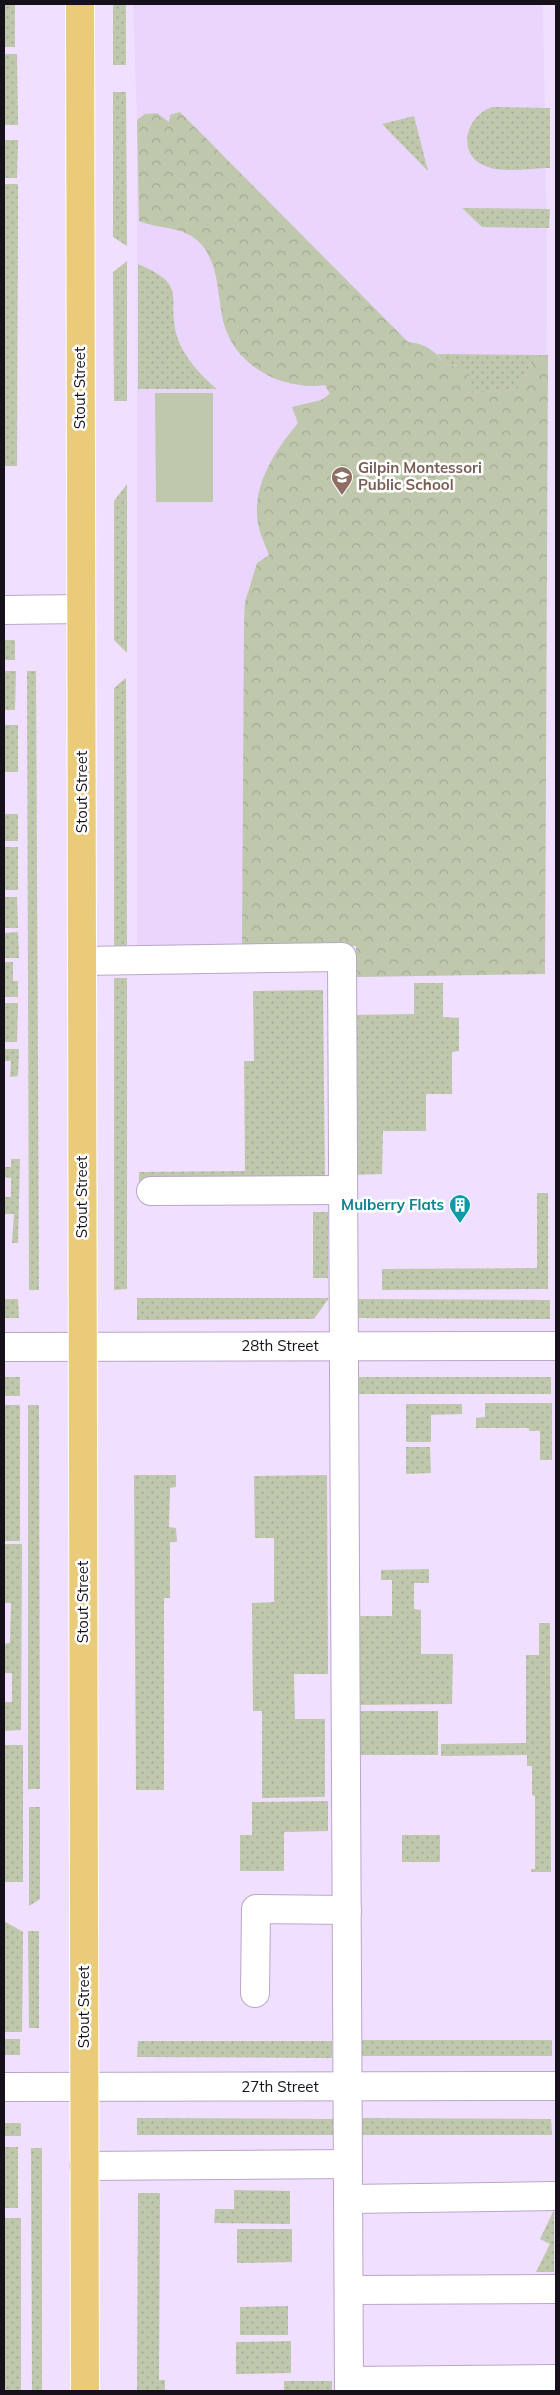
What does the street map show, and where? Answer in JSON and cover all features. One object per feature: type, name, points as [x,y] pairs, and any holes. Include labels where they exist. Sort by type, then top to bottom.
[{"type":"main road","name":"Stout Street","points":[[80,4],[85,2391]]},
{"type":"street","points":[[4,610],[81,609]]},
{"type":"street","points":[[82,961],[342,957],[349,2386],[556,2379]]},
{"type":"street","points":[[151,1191],[344,1190]]},
{"type":"street","name":"28th Street","points":[[4,1347],[556,1346]]},
{"type":"street","points":[[255,1994],[256,1909],[347,1910]]},
{"type":"street","name":"27th Street","points":[[4,2087],[556,2086]]},
{"type":"street","points":[[84,2166],[348,2164]]},
{"type":"street","points":[[348,2199],[556,2196]]},
{"type":"street","points":[[348,2290],[556,2289]]},
{"type":"shaded area","name":"Gilpin Montessori Public School","points":[[133,4],[543,4],[547,249],[545,974],[356,977],[356,946],[137,947],[137,120]]},
{"type":"green space","points":[[4,4],[15,4],[15,47],[4,47]]},
{"type":"green space","points":[[113,4],[126,4],[126,65],[113,65]]},
{"type":"green space","points":[[4,54],[17,54],[18,125],[4,125]]},
{"type":"green space","points":[[113,92],[126,92],[127,246],[113,237]]},
{"type":"green space","points":[[492,107],[550,108],[550,168],[495,169],[478,162],[471,155],[468,146],[470,128],[482,112]]},
{"type":"green space","points":[[180,112],[408,342],[425,346],[433,351],[445,364],[457,367],[467,373],[473,380],[466,393],[517,390],[538,355],[548,355],[545,974],[356,977],[356,946],[242,947],[245,602],[257,563],[269,555],[258,524],[257,501],[269,465],[298,423],[292,407],[321,400],[330,394],[325,385],[309,386],[278,380],[250,364],[239,353],[230,339],[224,324],[212,262],[201,244],[194,238],[179,231],[139,221],[137,120],[145,114],[157,113],[169,122],[170,115]]},
{"type":"green space","points":[[414,116],[428,171],[382,124]]},
{"type":"green space","points":[[4,140],[18,140],[17,178],[4,178]]},
{"type":"green space","points":[[4,184],[18,184],[17,466],[5,466]]},
{"type":"green space","points":[[462,208],[550,209],[549,228],[482,227]]},
{"type":"green space","points":[[127,261],[127,401],[114,401],[113,272]]},
{"type":"green space","points":[[138,264],[154,272],[170,286],[173,294],[174,323],[180,343],[193,365],[217,389],[138,389]]},
{"type":"green space","points":[[437,354],[538,355],[517,390],[466,393],[457,366],[445,364]]},
{"type":"green space","points":[[155,393],[213,393],[213,502],[156,502]]},
{"type":"green space","points":[[127,484],[127,653],[114,640],[114,501]]},
{"type":"green space","points":[[4,640],[15,640],[15,660],[4,660]]},
{"type":"green space","points":[[4,671],[16,671],[15,710],[4,710]]},
{"type":"green space","points":[[27,671],[36,671],[39,1290],[29,1290]]},
{"type":"green space","points":[[126,678],[127,948],[114,948],[114,688]]},
{"type":"green space","points":[[4,725],[18,725],[18,772],[5,772]]},
{"type":"green space","points":[[4,814],[18,814],[18,841],[4,841]]},
{"type":"green space","points":[[4,847],[18,847],[18,890],[4,890]]},
{"type":"green space","points":[[4,897],[17,897],[18,928],[4,928]]},
{"type":"green space","points":[[18,932],[19,958],[4,958],[4,933]]},
{"type":"green space","points":[[4,962],[13,962],[13,981],[18,981],[18,997],[4,997]]},
{"type":"green space","points":[[114,978],[127,978],[127,1289],[114,1290]]},
{"type":"green space","points":[[414,983],[443,983],[443,1017],[459,1018],[459,1051],[452,1052],[452,1094],[426,1094],[426,1131],[383,1131],[382,1174],[354,1175],[354,1015],[414,1014]]},
{"type":"green space","points":[[323,990],[325,1182],[139,1184],[139,1172],[245,1171],[244,1061],[254,1061],[253,991]]},
{"type":"green space","points":[[4,1003],[18,1003],[17,1042],[4,1042]]},
{"type":"green space","points":[[4,1049],[19,1049],[18,1076],[10,1077],[11,1061],[4,1061]]},
{"type":"green space","points":[[11,1159],[20,1159],[18,1243],[12,1243],[14,1214],[4,1214],[4,1197],[11,1197],[11,1178],[4,1177],[4,1167],[11,1167]]},
{"type":"green space","points":[[537,1193],[548,1193],[548,1289],[382,1290],[382,1269],[537,1268]]},
{"type":"green space","points":[[313,1212],[328,1212],[328,1278],[313,1278]]},
{"type":"green space","points":[[137,1298],[329,1298],[314,1319],[137,1320]]},
{"type":"green space","points":[[4,1299],[18,1299],[19,1318],[4,1318]]},
{"type":"green space","points":[[357,1299],[550,1300],[550,1319],[357,1318]]},
{"type":"green space","points":[[4,1377],[20,1377],[20,1396],[4,1396]]},
{"type":"green space","points":[[358,1377],[551,1377],[551,1394],[358,1394]]},
{"type":"green space","points":[[485,1403],[552,1403],[552,1460],[540,1460],[540,1431],[529,1431],[529,1428],[476,1428],[476,1418],[485,1417]]},
{"type":"green space","points":[[406,1404],[462,1404],[462,1414],[431,1415],[431,1442],[406,1442]]},
{"type":"green space","points":[[4,1405],[20,1405],[20,1541],[4,1541]]},
{"type":"green space","points":[[28,1405],[39,1405],[40,1789],[28,1789]]},
{"type":"green space","points":[[406,1447],[430,1447],[431,1473],[406,1474]]},
{"type":"green space","points":[[134,1475],[176,1475],[176,1487],[170,1488],[169,1527],[176,1528],[177,1542],[170,1542],[170,1598],[164,1598],[164,1790],[136,1790]]},
{"type":"green space","points":[[327,1475],[328,1674],[294,1674],[295,1719],[325,1719],[325,1797],[262,1798],[262,1711],[253,1711],[252,1603],[274,1602],[274,1538],[255,1538],[254,1476]]},
{"type":"green space","points":[[4,1544],[22,1544],[21,1730],[4,1731],[4,1702],[12,1702],[12,1673],[4,1673],[4,1644],[10,1643],[11,1603],[4,1603]]},
{"type":"green space","points":[[429,1569],[429,1583],[414,1583],[414,1609],[421,1610],[421,1654],[453,1654],[452,1704],[356,1705],[356,1616],[392,1616],[392,1580],[381,1580],[381,1570]]},
{"type":"green space","points":[[539,1623],[550,1623],[551,1872],[531,1872],[531,1869],[535,1869],[535,1796],[532,1795],[532,1766],[527,1766],[527,1755],[441,1756],[441,1744],[526,1743],[526,1655],[539,1655]]},
{"type":"green space","points":[[358,1711],[438,1711],[438,1755],[358,1755]]},
{"type":"green space","points":[[4,1745],[23,1745],[23,1882],[4,1882]]},
{"type":"green space","points":[[328,1801],[328,1831],[284,1832],[284,1871],[240,1871],[240,1835],[252,1835],[252,1802]]},
{"type":"green space","points":[[29,1807],[40,1807],[40,1899],[29,1906]]},
{"type":"green space","points":[[402,1835],[440,1835],[440,1862],[402,1862]]},
{"type":"green space","points":[[4,1921],[23,1932],[22,2032],[4,2032]]},
{"type":"green space","points":[[28,1931],[39,1931],[39,2028],[29,2028]]},
{"type":"green space","points":[[4,2039],[20,2039],[20,2055],[4,2055]]},
{"type":"green space","points":[[357,2040],[552,2040],[552,2056],[357,2056]]},
{"type":"green space","points":[[138,2041],[332,2041],[332,2058],[137,2057]]},
{"type":"green space","points":[[137,2118],[333,2119],[333,2135],[137,2135]]},
{"type":"green space","points":[[353,2118],[551,2119],[552,2135],[352,2135]]},
{"type":"green space","points":[[4,2123],[21,2123],[21,2136],[4,2136]]},
{"type":"green space","points":[[4,2147],[18,2147],[18,2208],[4,2208]]},
{"type":"green space","points":[[31,2148],[42,2148],[42,2391],[32,2391]]},
{"type":"green space","points":[[234,2190],[290,2191],[290,2224],[214,2223],[215,2209],[234,2209]]},
{"type":"green space","points":[[138,2193],[160,2193],[159,2380],[165,2380],[165,2391],[137,2391]]},
{"type":"green space","points":[[554,2210],[554,2272],[536,2272],[550,2244],[540,2239]]},
{"type":"green space","points":[[4,2218],[21,2218],[21,2391],[4,2391]]},
{"type":"green space","points":[[237,2229],[292,2229],[292,2262],[237,2263]]},
{"type":"green space","points":[[288,2306],[288,2335],[240,2335],[240,2307]]},
{"type":"green space","points":[[291,2341],[291,2373],[236,2374],[236,2342]]},
{"type":"green space","points":[[284,2381],[332,2381],[332,2391],[284,2391]]},
{"type":"place","name":"Gilpin Montessori Public School","points":[[342,496]]},
{"type":"place","name":"Mulberry Flats","points":[[460,1224]]}]
